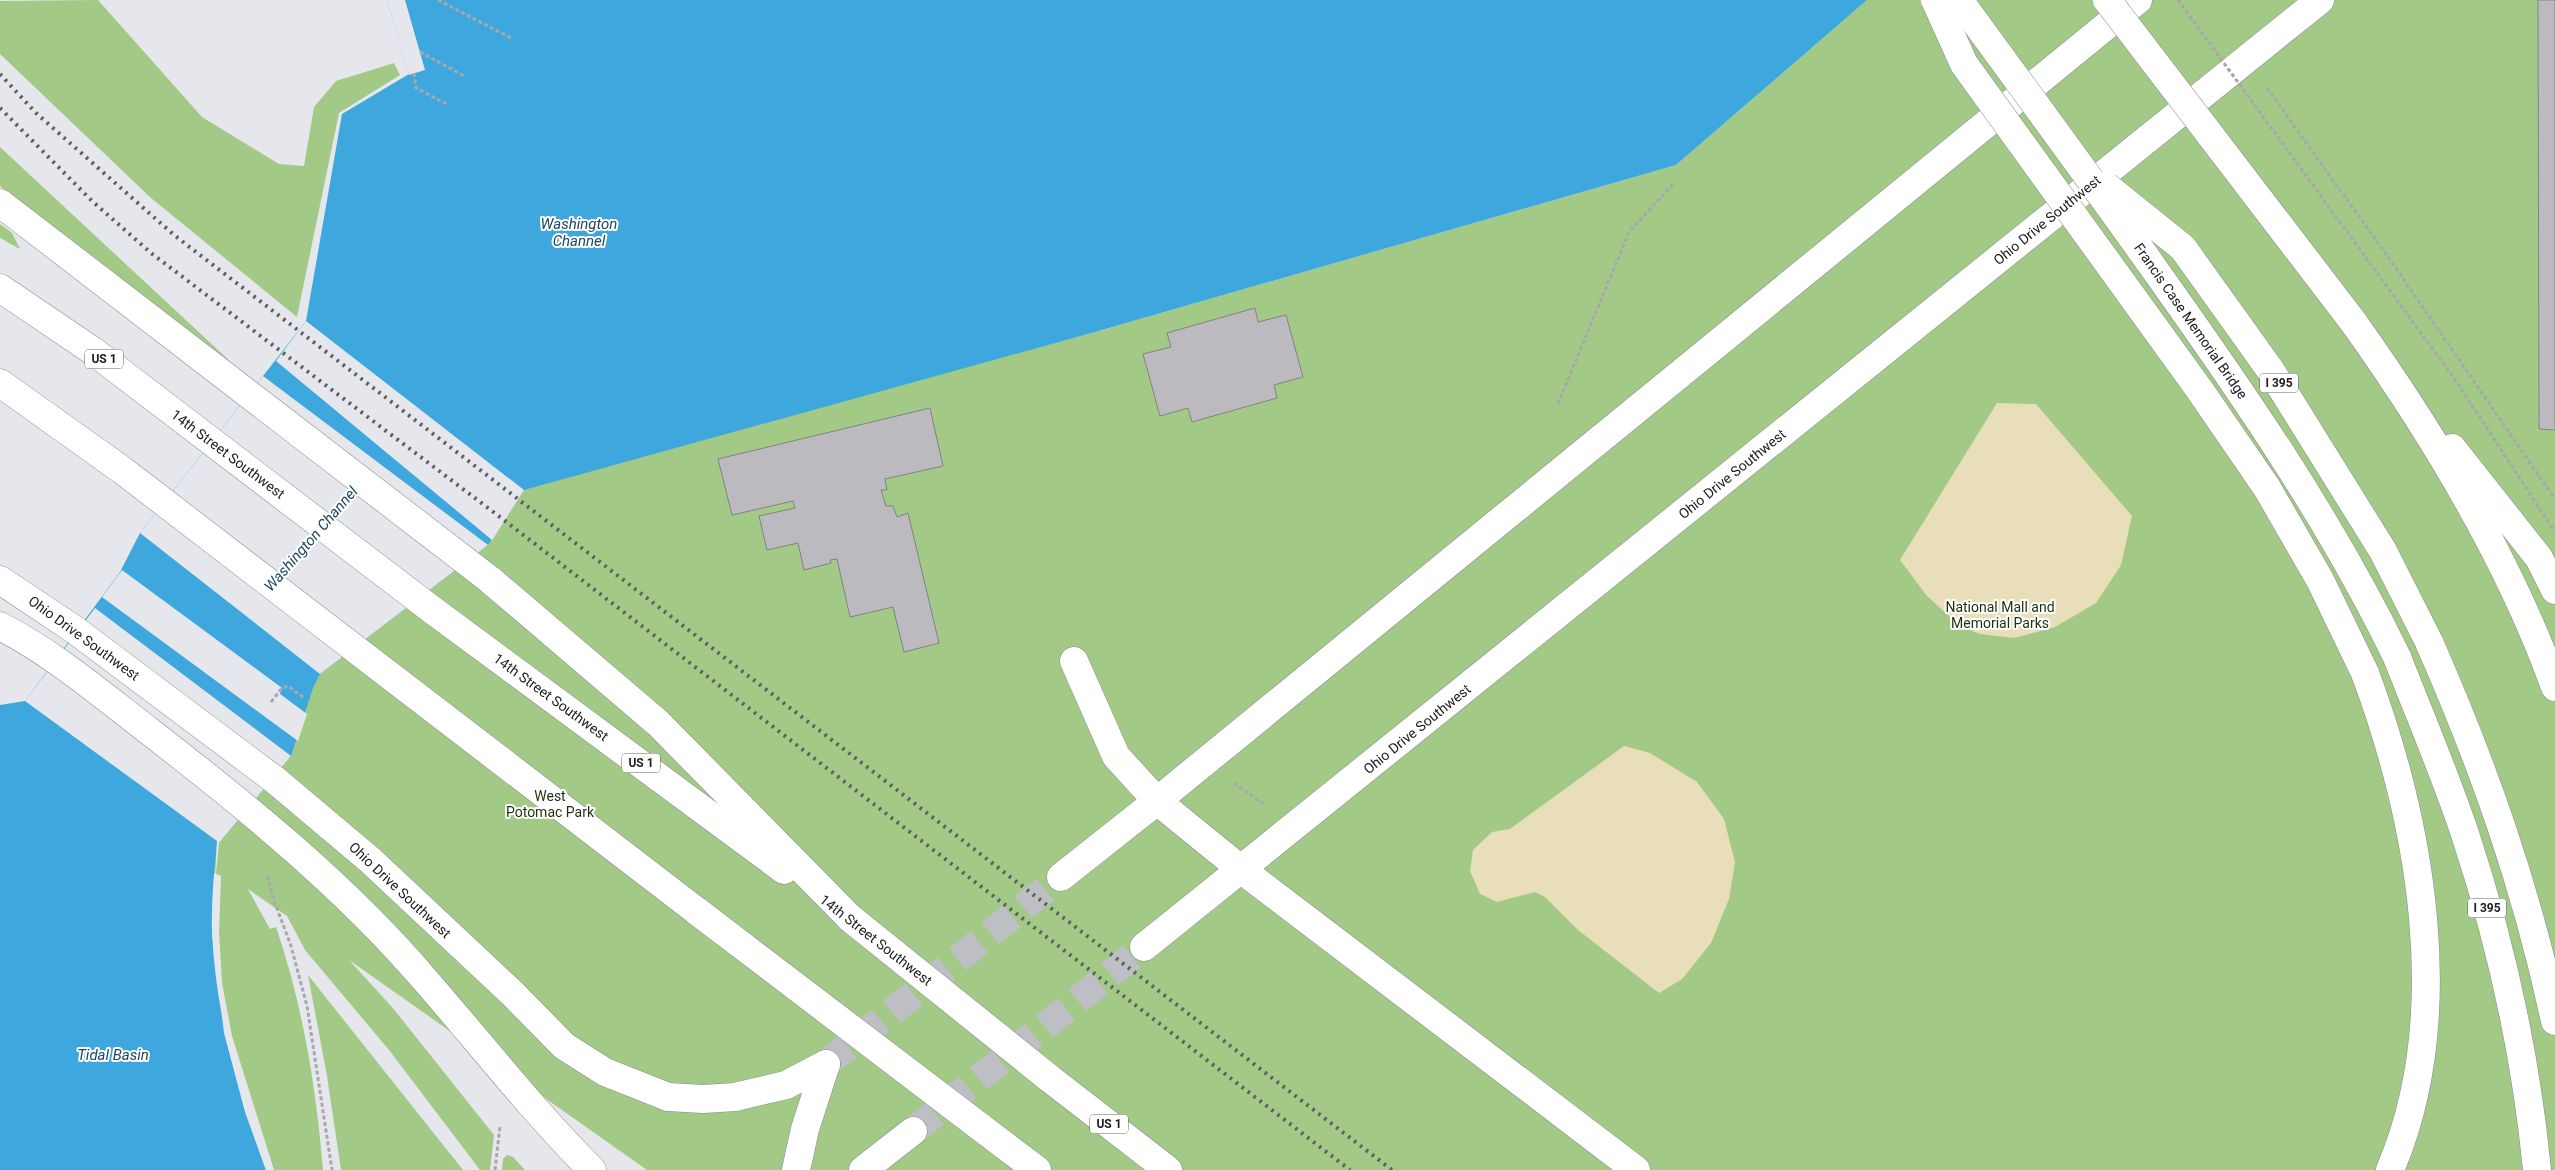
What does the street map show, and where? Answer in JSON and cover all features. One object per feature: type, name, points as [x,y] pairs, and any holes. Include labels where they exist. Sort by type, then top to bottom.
[{"type":"main road","points":[[1935,0],[1964,64],[2199,389],[2266,488],[2320,580],[2365,673],[2385,728],[2409,819],[2417,872],[2425,958],[2426,1003],[2418,1076],[2409,1114],[2390,1170]]},
{"type":"main road","name":"Francis Case Memorial Bridge","points":[[1959,0],[2217,356],[2303,486],[2369,601],[2397,657],[2464,833],[2487,907],[2519,1043],[2532,1121],[2537,1170]]},
{"type":"main road","points":[[2107,0],[2354,323],[2539,558],[2555,590]]},
{"type":"main road","points":[[1061,877],[1157,801],[2138,0]]},
{"type":"main road","name":"Ohio Drive Southwest","points":[[1144,948],[2320,0]]},
{"type":"main road","name":"I 395","points":[[2080,165],[2183,248],[2271,371],[2331,464],[2383,551],[2429,642],[2463,719],[2506,837],[2538,946],[2555,1021]]},
{"type":"main road","points":[[0,203],[490,579],[658,723],[850,918]]},
{"type":"main road","name":"14th Street Southwest","points":[[0,288],[94,351],[430,609],[850,918],[1168,1170]]},
{"type":"main road","points":[[2354,323],[2408,401],[2480,524],[2539,644],[2555,687]]},
{"type":"main road","points":[[0,383],[122,470],[386,674],[1037,1170]]},
{"type":"main road","name":"Ohio Drive Southwest","points":[[0,580],[75,630],[275,780],[370,860],[513,994],[564,1046],[605,1072],[668,1097],[703,1100],[735,1097],[786,1085],[826,1064],[804,1128],[796,1170]]},
{"type":"main road","points":[[0,626],[54,658],[251,810],[375,925],[426,980],[523,1097],[594,1168]]},
{"type":"main road","points":[[1074,661],[1116,756],[1157,801],[1242,870],[1636,1170]]},
{"type":"main road","points":[[863,1170],[913,1131]]},
{"type":"path","points":[[438,0],[514,39]]},
{"type":"path","points":[[2178,0],[2456,381],[2555,532]]},
{"type":"path","points":[[420,52],[466,77]]},
{"type":"path","points":[[414,73],[416,88],[447,104]]},
{"type":"path","points":[[2262,81],[2393,264],[2555,499]]},
{"type":"path","points":[[1558,404],[1629,232],[1674,183]]},
{"type":"path","points":[[271,702],[282,688],[288,686],[304,698]]},
{"type":"path","points":[[1229,780],[1267,806]]},
{"type":"path","points":[[267,875],[291,946],[307,1006],[332,1170]]},
{"type":"path","points":[[495,1170],[500,1126]]},
{"type":"green space","points":[[98,0],[202,117],[279,164],[304,166],[314,107],[336,81],[394,63],[400,75],[339,113],[297,317],[151,198],[0,54],[0,1]]},
{"type":"green space","name":"National Mall and Memorial Parks","points":[[1867,0],[2555,0],[2555,1170],[647,1170],[349,960],[392,1007],[494,1135],[490,1170],[480,1170],[389,1050],[305,950],[287,916],[248,889],[270,929],[276,927],[294,987],[312,1077],[323,1170],[274,1170],[232,1036],[222,983],[219,932],[221,876],[214,873],[34,701],[492,540],[524,490],[533,485],[1088,334],[1676,165]]},
{"type":"green space","points":[[0,147],[232,363],[38,218],[0,186]]},
{"type":"green space","points":[[0,224],[12,233],[20,249],[0,238]]},
{"type":"green space","points":[[308,975],[463,1170],[341,1170],[327,1076]]},
{"type":"green space","points":[[507,1155],[513,1157],[525,1170],[502,1170],[503,1159]]},
{"type":"sand","points":[[1997,403],[2036,404],[2132,516],[2121,565],[2096,603],[2055,627],[2014,638],[1980,634],[1960,626],[1927,596],[1900,560]]},
{"type":"sand","points":[[1624,746],[1650,753],[1697,782],[1724,819],[1735,862],[1729,899],[1711,943],[1682,979],[1659,993],[1578,930],[1545,897],[1535,892],[1497,902],[1480,894],[1470,871],[1473,850],[1492,832],[1510,829]]},
{"type":"water","name":"Washington Channel","points":[[387,0],[1867,0],[1676,165],[1088,334],[524,490],[488,545],[320,674],[313,688],[291,756],[219,843],[217,842],[212,933],[218,994],[223,1024],[238,1083],[266,1170],[0,1170],[0,705],[25,701],[120,572],[140,533],[306,321],[342,114],[409,74]]},
{"type":"pier","points":[[387,0],[405,0],[425,70],[409,75]]},
{"type":"pier","points":[[306,321],[524,490],[492,540],[276,361]]},
{"type":"pier","points":[[263,376],[488,545],[320,674],[140,533]]},
{"type":"pier","points":[[122,570],[282,688],[280,694],[307,714],[298,741],[102,597]]},
{"type":"pier","points":[[95,608],[291,756],[219,843],[216,873],[214,932],[227,1033],[247,1111],[268,1170],[266,1170],[245,1112],[224,1033],[212,932],[217,841],[25,701]]},
{"type":"building","points":[[2538,0],[2555,0],[2555,430],[2539,429]]},
{"type":"building","points":[[1255,308],[1258,322],[1286,315],[1303,377],[1274,385],[1277,398],[1192,422],[1188,408],[1160,416],[1143,354],[1171,347],[1167,333]]},
{"type":"building","points":[[930,408],[943,466],[885,479],[887,490],[881,490],[886,506],[893,506],[897,517],[908,513],[939,643],[904,652],[893,607],[850,617],[837,559],[830,560],[831,563],[804,570],[798,543],[767,550],[759,516],[795,508],[793,501],[732,515],[718,459]]},
{"type":"tunnel","points":[[826,1064],[1061,877]]},
{"type":"tunnel","points":[[913,1131],[1144,947]]},
{"type":"railway","points":[[0,74],[36,113],[174,235],[1392,1170]]},
{"type":"railway","points":[[0,108],[92,201],[151,253],[496,514],[1350,1170]]},
{"type":"park label","name":"West Potomac Park","points":[[550,804]]},
{"type":"water label","name":"Tidal Basin","points":[[113,1055]]}]
